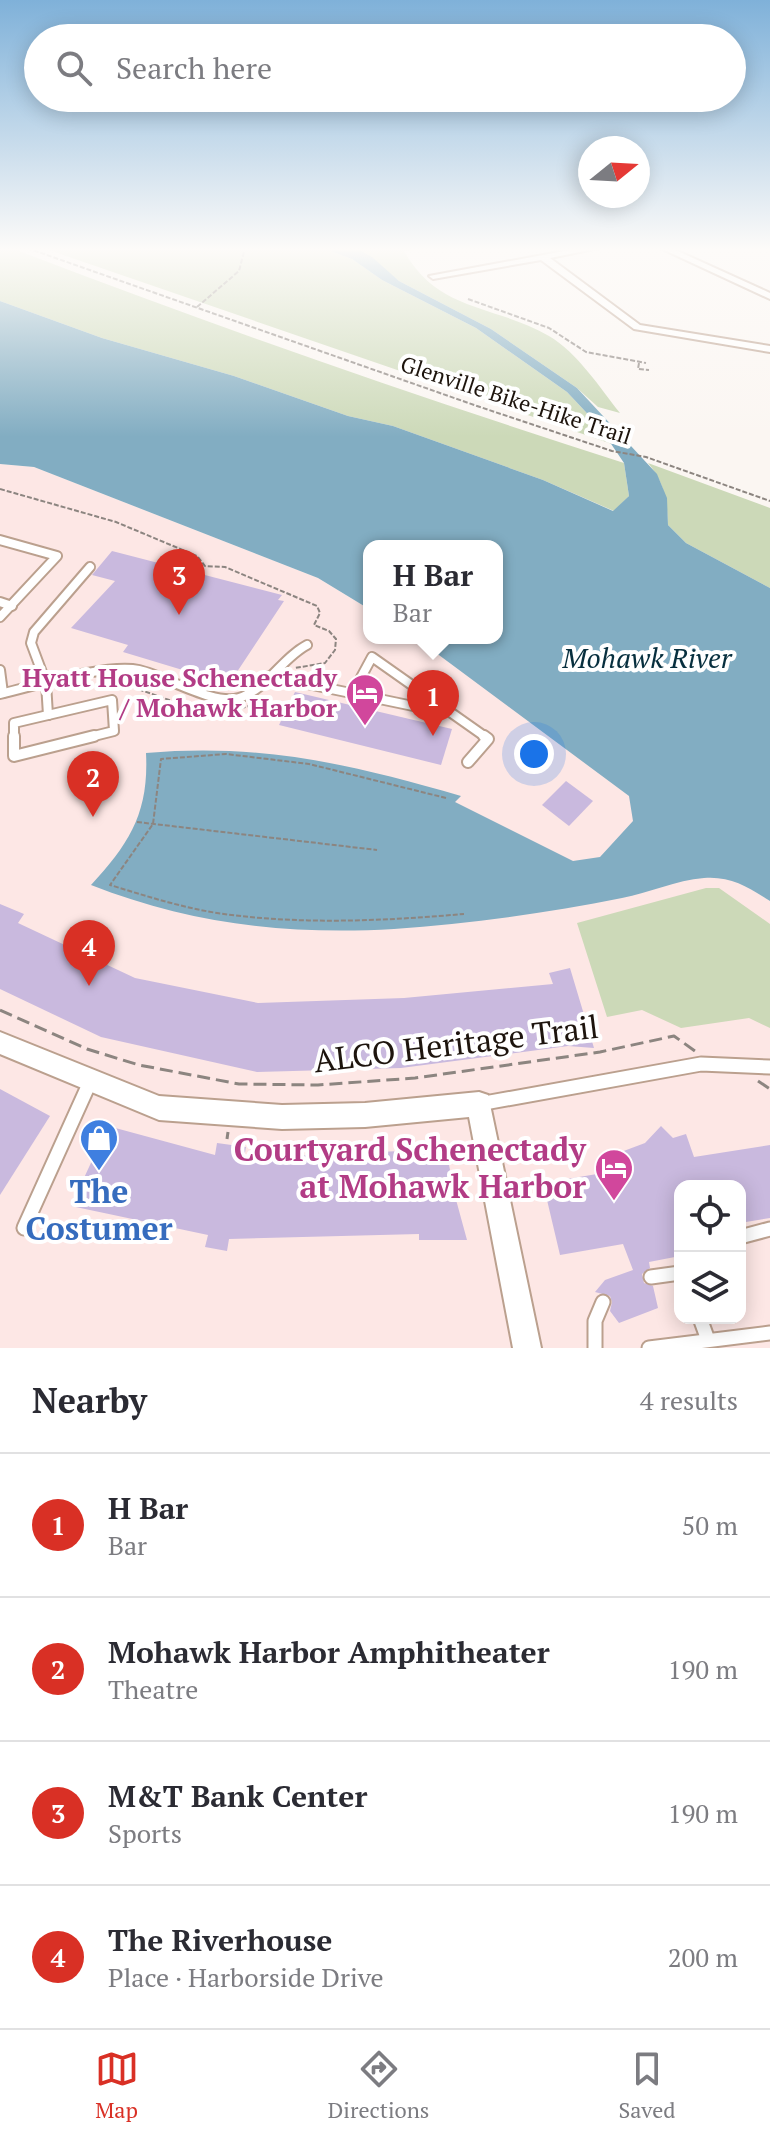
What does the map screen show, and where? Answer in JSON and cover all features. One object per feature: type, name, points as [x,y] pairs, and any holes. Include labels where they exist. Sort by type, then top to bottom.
[{"type":"street","points":[[615,311],[637,327],[770,349]]},
{"type":"street","points":[[0,1043],[159,1108],[282,1117],[365,1115],[479,1104],[527,1348]]},
{"type":"lane","points":[[0,540],[57,556],[0,617]]},
{"type":"lane","points":[[48,715],[46,683],[31,643],[34,632],[90,567]]},
{"type":"lane","points":[[0,602],[12,606]]},
{"type":"lane","points":[[0,670],[2,694],[96,672],[137,669],[226,700],[250,695],[280,660],[292,650],[307,645]]},
{"type":"lane","points":[[352,694],[372,657],[488,739],[468,762]]},
{"type":"lane","points":[[269,676],[413,706],[431,698]]},
{"type":"lane","points":[[112,700],[114,731],[14,756],[14,723],[48,715],[112,700]]},
{"type":"lane","points":[[479,1104],[701,1064],[770,1067]]},
{"type":"lane","points":[[24,1228],[90,1081]]},
{"type":"lane","points":[[746,1235],[770,1229]]},
{"type":"lane","points":[[651,1277],[674,1274]]},
{"type":"lane","points":[[595,1348],[595,1321],[603,1302]]},
{"type":"lane","points":[[702,1324],[708,1340]]},
{"type":"lane","points":[[649,1348],[770,1333]]},
{"type":"path","name":"Glenville Bike-Hike Trail","points":[[207,311],[612,451],[646,457],[770,501]]},
{"type":"path","points":[[502,311],[540,324],[586,352],[646,363]]},
{"type":"path","points":[[640,362],[638,369],[649,370]]},
{"type":"path","points":[[0,489],[116,522],[197,556],[205,566],[225,567],[317,606],[320,613],[314,625],[329,631],[336,639],[335,650],[325,663],[292,668],[283,679]]},
{"type":"path","points":[[106,680],[228,714],[240,712],[259,701]]},
{"type":"path","points":[[446,798],[309,764],[226,754],[161,759],[153,824],[110,885],[181,906],[241,916],[381,921],[464,914]]},
{"type":"path","points":[[137,822],[377,850]]},
{"type":"path","name":"ALCO Heritage Trail","points":[[0,1010],[87,1049],[139,1065],[239,1084],[318,1085],[415,1078],[600,1052],[674,1036],[687,1043]]},
{"type":"shaded area","points":[[0,464],[34,467],[318,578],[363,605],[363,644],[424,644],[566,747],[737,880],[770,901],[770,1348],[0,1348]]},
{"type":"green space","points":[[27,311],[180,311],[624,463],[629,496],[614,511],[543,480],[393,426],[348,416],[234,376],[102,338]]},
{"type":"green space","points":[[226,311],[443,311],[476,328],[567,392],[612,444]]},
{"type":"green space","points":[[456,311],[486,311],[549,336],[588,371],[620,413],[598,407],[577,388],[491,329]]},
{"type":"green space","points":[[648,463],[770,508],[770,588],[686,543],[668,525],[664,492]]},
{"type":"green space","points":[[706,888],[719,888],[770,924],[770,1028],[749,1018],[681,1028],[642,1010],[607,1017],[577,923]]},
{"type":"water","name":"Mohawk River","points":[[0,311],[27,311],[102,338],[234,376],[348,416],[393,426],[543,480],[613,511],[629,496],[624,463],[599,426],[567,392],[476,328],[443,311],[456,311],[491,329],[577,388],[657,474],[667,498],[668,525],[686,543],[770,588],[770,901],[731,881],[704,878],[622,898],[508,917],[394,929],[316,930],[202,918],[91,885],[116,855],[134,825],[144,793],[146,753],[228,751],[267,754],[382,774],[461,796],[455,802],[573,861],[600,857],[633,821],[629,796],[424,644],[503,644],[503,540],[363,540],[363,605],[318,578],[34,467],[0,464]]},
{"type":"building","points":[[112,551],[282,595],[278,600],[284,601],[229,684],[123,652],[128,645],[71,628],[115,581],[92,575]]},
{"type":"building","name":"Hyatt House Schenectady / Mohawk Harbor","points":[[295,692],[452,729],[441,765],[279,725]]},
{"type":"building","points":[[566,781],[593,801],[569,826],[542,805]]},
{"type":"building","points":[[0,904],[24,914],[18,923],[135,978],[258,1003],[404,998],[553,984],[549,973],[570,968],[594,1048],[568,1046],[401,1068],[257,1072],[101,1037],[0,989]]},
{"type":"building","points":[[0,1089],[50,1116],[0,1195]]},
{"type":"building","points":[[108,1126],[215,1155],[217,1143],[246,1147],[244,1158],[446,1149],[467,1240],[419,1240],[419,1234],[229,1239],[227,1251],[205,1247],[208,1235],[71,1206]]},
{"type":"building","name":"Courtyard Schenectady at Mohawk Harbor","points":[[661,1126],[673,1138],[686,1134],[694,1157],[770,1145],[770,1218],[746,1222],[746,1180],[674,1180],[674,1257],[649,1262],[650,1268],[642,1274],[644,1283],[653,1286],[658,1308],[619,1323],[610,1311],[610,1296],[595,1292],[605,1280],[633,1270],[623,1244],[560,1255],[543,1183],[627,1169],[621,1152],[645,1143]]},
{"type":"place","name":"M&T Bank Center","points":[[179,615]]},
{"type":"place","name":"Hyatt House Schenectady / Mohawk Harbor","points":[[365,727]]},
{"type":"place","name":"H Bar","points":[[433,736]]},
{"type":"place","name":"Mohawk Harbor Amphitheater","points":[[93,817]]},
{"type":"place","name":"The Riverhouse","points":[[89,986]]},
{"type":"place","name":"The Costumer","points":[[99,1172]]},
{"type":"place","name":"Courtyard Schenectady at Mohawk Harbor","points":[[614,1202]]}]
